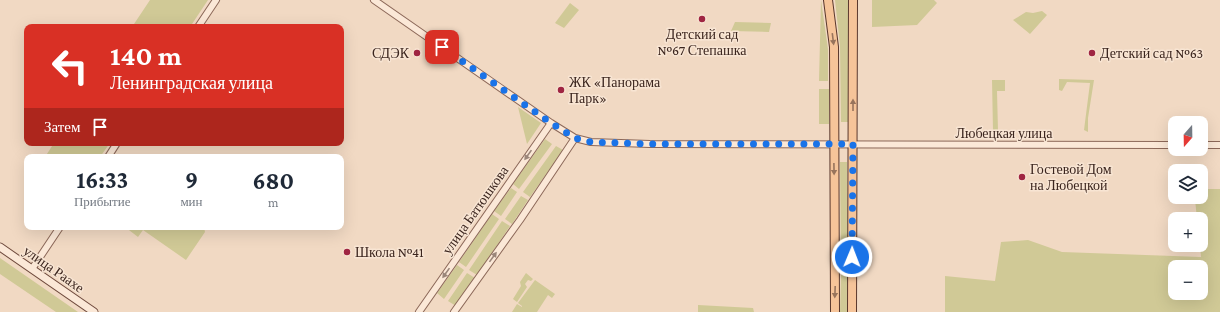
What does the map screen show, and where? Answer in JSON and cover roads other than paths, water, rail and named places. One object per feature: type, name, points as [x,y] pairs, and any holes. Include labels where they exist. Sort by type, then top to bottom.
[{"type":"main road","points":[[828,0],[834,47],[835,312]]},
{"type":"main road","points":[[852,312],[853,0]]},
{"type":"main road","name":"улица Раахе","points":[[0,247],[94,312]]},
{"type":"main road","points":[[836,272],[841,269],[848,269],[852,273]]},
{"type":"street","points":[[200,24],[216,0]]},
{"type":"street","points":[[374,0],[551,123],[575,138],[517,224],[454,312]]},
{"type":"street","name":"улица Батюшкова","points":[[419,312],[551,123]]},
{"type":"street","name":"Любецкая улица","points":[[575,138],[591,142],[650,144],[1168,145]]},
{"type":"street","points":[[1208,145],[1220,145]]},
{"type":"street","points":[[32,269],[58,230]]},
{"type":"place","name":"Детский сад №67 Степашка","points":[[702,19]]},
{"type":"place","name":"СДЭК","points":[[417,53]]},
{"type":"place","name":"Детский сад №63","points":[[1092,53]]},
{"type":"place","name":"ЖК «Панорама Парк»","points":[[561,90]]},
{"type":"place","name":"Гостевой Дом на Любецкой","points":[[1022,177]]},
{"type":"place","name":"Школа №41","points":[[347,252]]}]
